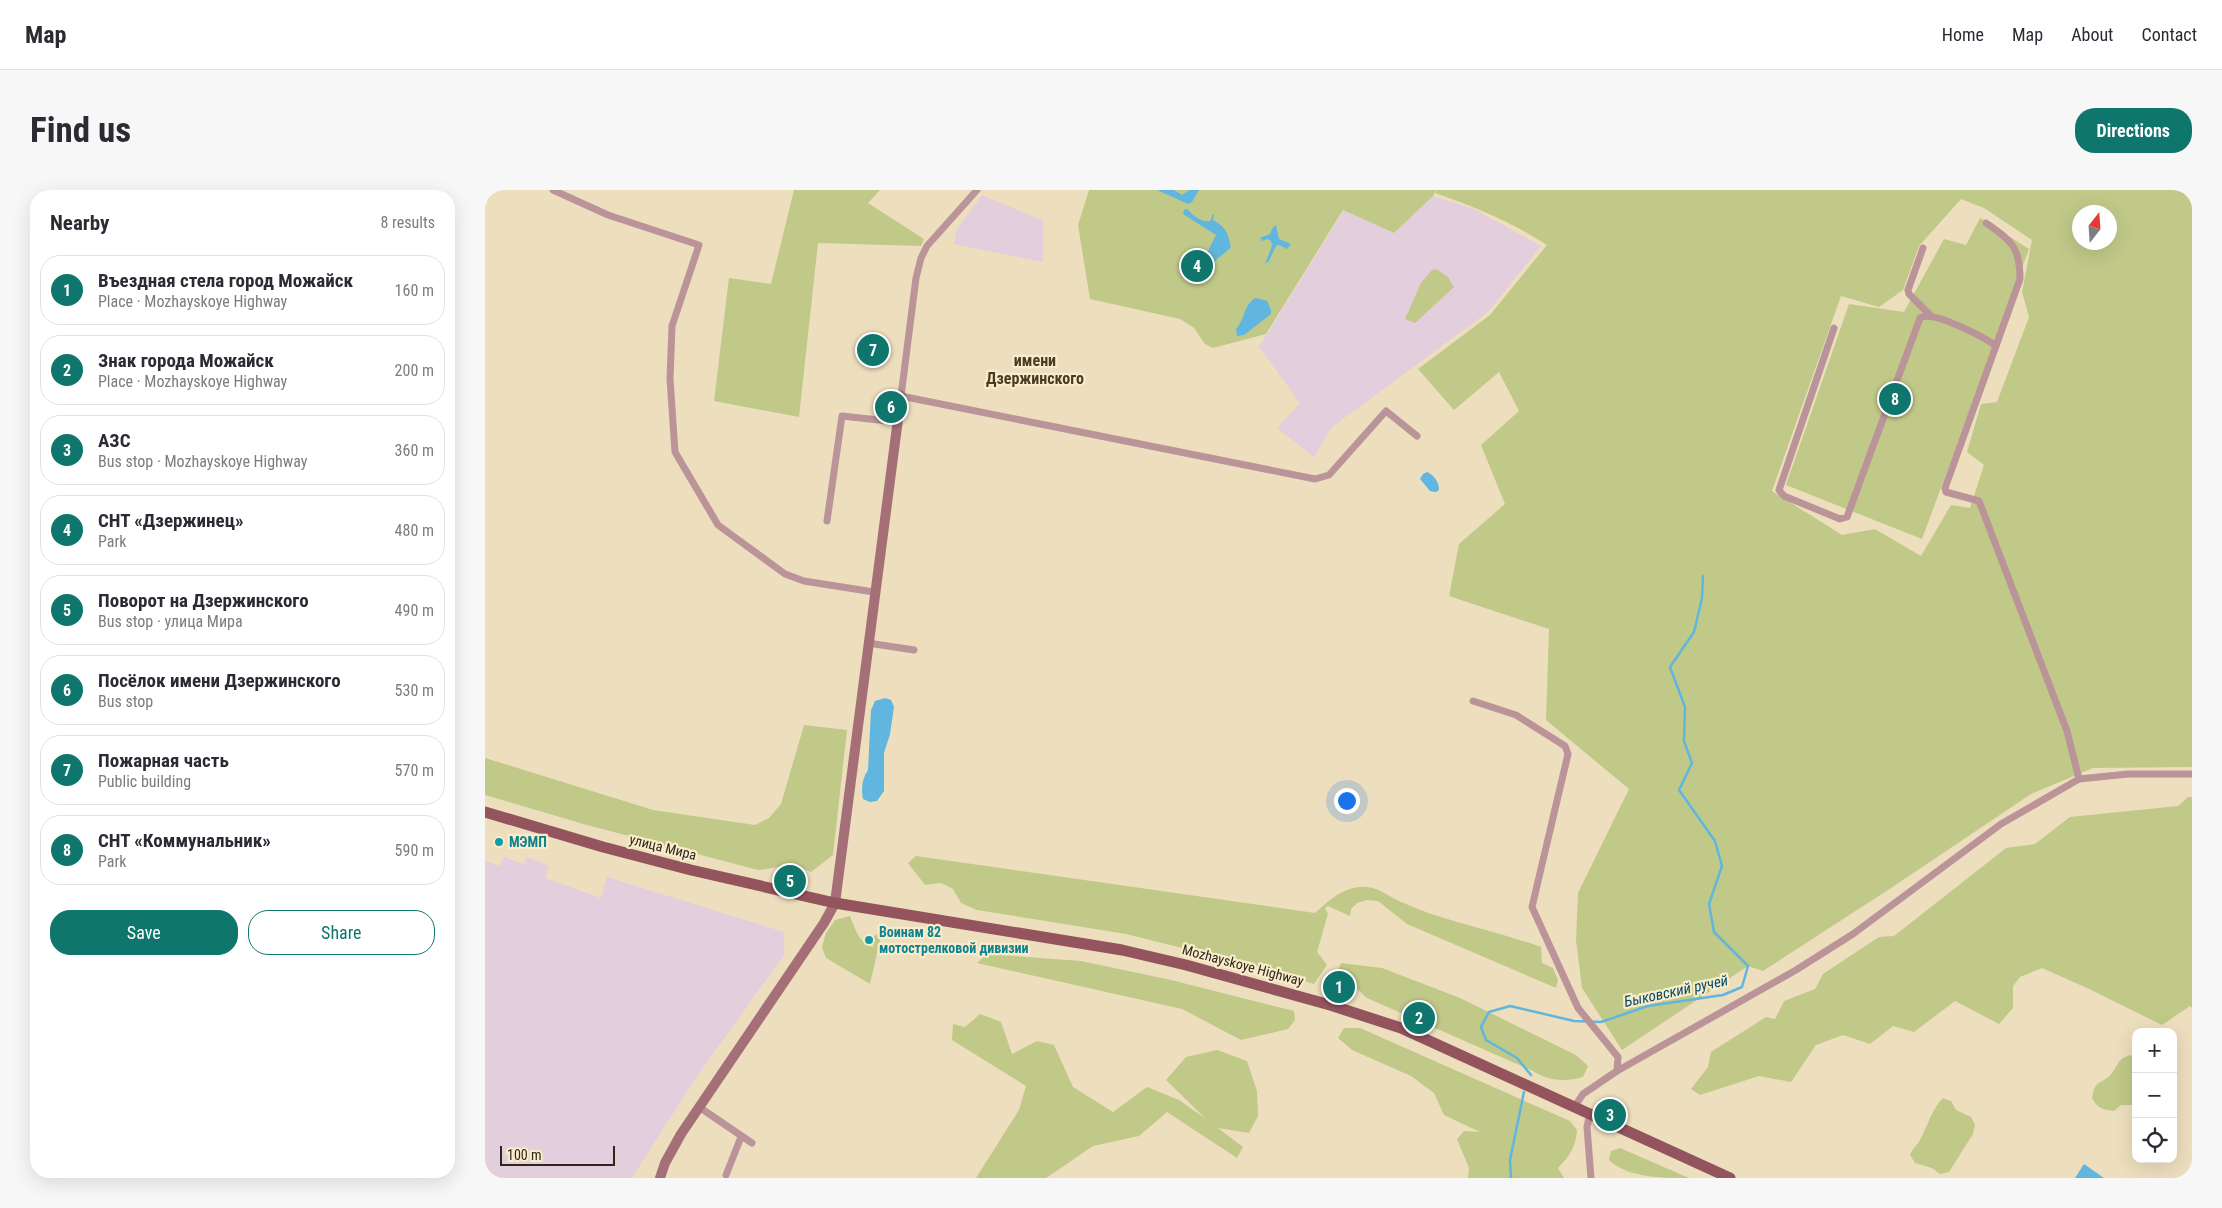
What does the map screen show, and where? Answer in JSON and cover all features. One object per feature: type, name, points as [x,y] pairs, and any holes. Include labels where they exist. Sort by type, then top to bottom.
[{"type":"main road","name":"улица Мира","points":[[485,812],[655,862],[835,903]]},
{"type":"main road","name":"Mozhayskoye Highway","points":[[835,903],[1122,950],[1240,979],[1392,1024],[1731,1178]]},
{"type":"street","points":[[553,190],[608,214],[699,245],[672,326],[670,379],[675,452],[718,525],[785,574],[805,581],[874,592]]},
{"type":"street","points":[[660,1178],[674,1146],[824,923],[835,903],[916,278],[921,258],[927,246],[977,190]]},
{"type":"street","points":[[1986,223],[2011,241],[2015,247],[2020,268],[2018,286],[1945,488],[1946,492],[1979,501],[2067,731],[2079,779]]},
{"type":"street","points":[[1923,248],[1908,290],[1909,294],[1929,315],[1977,334],[1996,346]]},
{"type":"street","points":[[1834,328],[1779,490],[1784,496],[1843,519],[1847,517],[1899,381],[1918,322],[1920,318],[1929,315]]},
{"type":"street","points":[[901,396],[1315,479],[1329,475],[1386,411],[1417,436]]},
{"type":"street","points":[[827,521],[842,416],[897,422]]},
{"type":"street","points":[[868,643],[914,650]]},
{"type":"street","points":[[1473,701],[1516,715],[1565,746],[1568,754],[1532,906],[1578,1008],[1618,1057],[1617,1071]]},
{"type":"street","points":[[1575,1106],[1583,1094],[1617,1071],[1779,980],[1845,939],[2001,824],[2079,779],[2128,774],[2192,774]]},
{"type":"street","points":[[699,1107],[753,1144]]},
{"type":"street","points":[[1590,1113],[1587,1127],[1591,1178]]},
{"type":"street","points":[[726,1175],[741,1137]]},
{"type":"shaded area","points":[[982,195],[1043,221],[1043,262],[954,244],[957,229]]},
{"type":"shaded area","points":[[1433,196],[1474,209],[1541,246],[1488,312],[1332,427],[1314,457],[1277,428],[1300,403],[1259,347],[1344,210],[1394,233]]},
{"type":"shaded area","points":[[504,857],[524,864],[527,857],[549,866],[545,878],[601,898],[607,877],[784,932],[784,955],[695,1079],[632,1178],[485,1178],[485,861],[500,866]]},
{"type":"green space","points":[[794,190],[880,190],[868,203],[924,239],[921,246],[818,243],[799,417],[714,401],[729,278],[771,284]]},
{"type":"green space","points":[[1089,190],[1436,190],[1433,196],[1394,233],[1343,210],[1266,334],[1213,348],[1205,344],[1194,328],[1180,319],[1090,299],[1078,225]]},
{"type":"green space","points":[[1437,190],[2192,190],[2192,767],[2093,768],[2031,794],[1763,971],[1748,966],[1622,1050],[1582,988],[1576,940],[1578,893],[1629,789],[1546,720],[1549,629],[1449,596],[1459,544],[1505,504],[1481,445],[1519,411],[1499,372],[1454,410],[1418,369],[1490,315],[1547,245],[1520,229],[1435,193]],"holes":[[[1961,199],[1984,208],[2032,240],[2022,292],[2029,317],[1997,402],[1981,404],[1967,452],[1984,465],[1970,508],[1951,505],[1921,556],[1875,529],[1842,535],[1772,491],[1841,296],[1879,307],[1903,290],[1919,246]]]},
{"type":"green space","points":[[1980,218],[2029,249],[1922,539],[1786,485],[1849,304],[1904,312],[1944,239],[1966,245]]},
{"type":"green space","points":[[1436,269],[1448,277],[1454,287],[1415,323],[1405,319],[1421,283],[1432,270]]},
{"type":"green space","points":[[804,725],[847,730],[833,855],[811,872],[791,866],[758,870],[587,825],[485,795],[485,758],[653,810],[755,825],[769,818],[781,804]]},
{"type":"green space","points":[[2188,797],[2192,797],[2192,1008],[2190,1006],[2162,1025],[2042,968],[2020,977],[2013,986],[2013,1008],[1999,1024],[1955,1001],[1914,1032],[1893,1026],[1870,1044],[1843,1035],[1816,1045],[1791,1082],[1759,1076],[1700,1095],[1691,1089],[1708,1067],[1711,1052],[1766,1017],[1775,1019],[1784,1001],[1815,989],[1823,974],[1879,937],[1894,936],[2006,848],[2035,844],[2070,817],[2178,806]]},
{"type":"green space","points":[[916,856],[1315,913],[1335,896],[1347,890],[1360,887],[1371,888],[1434,915],[1541,947],[1542,963],[1553,968],[1558,980],[1556,988],[1407,924],[1378,901],[1367,900],[1357,903],[1351,909],[1350,916],[1328,906],[1325,908],[1328,914],[1317,952],[1327,965],[1314,984],[1254,966],[1126,934],[977,910],[961,903],[953,889],[941,883],[925,885],[908,863]]},
{"type":"green space","points":[[850,916],[858,935],[864,942],[873,947],[874,936],[878,934],[880,940],[870,984],[826,958],[822,947],[826,933],[835,920]]},
{"type":"green space","points":[[987,954],[1081,961],[1171,980],[1294,1011],[1295,1020],[1288,1029],[1241,1040],[1182,1009],[977,963]]},
{"type":"green space","points":[[1341,963],[1382,968],[1460,998],[1576,1055],[1588,1066],[1583,1077],[1564,1080],[1545,1077],[1367,998],[1345,978],[1340,978],[1336,984],[1335,978]]},
{"type":"green space","points":[[980,1014],[1001,1022],[1012,1054],[1037,1041],[1054,1045],[1073,1087],[1113,1112],[1147,1087],[1179,1100],[1206,1119],[1166,1080],[1186,1057],[1217,1050],[1247,1061],[1257,1091],[1258,1116],[1249,1133],[1218,1128],[1243,1147],[1237,1158],[1167,1112],[1139,1136],[1093,1146],[1046,1178],[976,1178],[1019,1110],[1026,1086],[952,1040],[953,1024],[965,1027]]},
{"type":"green space","points":[[1344,1028],[1360,1028],[1570,1121],[1577,1130],[1572,1150],[1558,1168],[1564,1178],[1468,1178],[1469,1168],[1457,1139],[1464,1131],[1480,1132],[1444,1115],[1434,1093],[1411,1076],[1352,1050],[1338,1038]]},
{"type":"green space","points":[[2132,1056],[2132,1105],[2121,1105],[2114,1111],[2101,1108],[2092,1098],[2095,1087],[2111,1074],[2125,1057]]},
{"type":"green space","points":[[1943,1098],[1951,1101],[1956,1110],[1971,1117],[1975,1125],[1973,1134],[1949,1172],[1940,1174],[1932,1168],[1915,1163],[1910,1155],[1920,1140],[1930,1117]]},
{"type":"green space","points":[[1620,1148],[1689,1178],[1646,1176],[1626,1170],[1609,1160],[1611,1151]]},
{"type":"water","points":[[1157,190],[1174,190],[1182,195],[1189,190],[1199,190],[1192,202],[1188,204]]},
{"type":"water","points":[[1187,209],[1203,221],[1210,221],[1213,214],[1213,220],[1224,228],[1229,238],[1231,247],[1210,266],[1207,274],[1180,259],[1183,256],[1202,263],[1216,235],[1183,214],[1184,210]]},
{"type":"water","points":[[1276,225],[1279,239],[1291,244],[1287,249],[1279,245],[1276,246],[1269,261],[1265,264],[1272,246],[1271,241],[1268,239],[1262,241],[1260,238],[1270,234]]},
{"type":"water","points":[[1256,298],[1267,301],[1271,314],[1244,335],[1237,336],[1236,329],[1249,304]]},
{"type":"water","points":[[1427,472],[1436,479],[1439,490],[1436,492],[1430,491],[1420,479]]},
{"type":"water","points":[[885,698],[891,700],[894,707],[890,734],[884,753],[884,791],[877,801],[870,802],[863,799],[862,787],[868,770],[871,710],[875,701]]},
{"type":"water","points":[[2084,1164],[2104,1178],[2075,1178]]},
{"type":"waterway","name":"Быковский ручей","points":[[1531,1075],[1517,1058],[1486,1040],[1481,1027],[1489,1012],[1510,1006],[1574,1021],[1601,1022],[1648,1006],[1723,995],[1742,987],[1748,966],[1714,932],[1709,904],[1722,866],[1715,841],[1679,790],[1692,763],[1684,741],[1685,707],[1670,667],[1694,632],[1702,598],[1703,576]]},
{"type":"waterway","name":"Быковский ручей","points":[[1511,1178],[1510,1160],[1524,1092]]},
{"type":"place","name":"СНТ «Дзержинец»","points":[[1197,266]]},
{"type":"place","name":"Пожарная часть","points":[[873,350]]},
{"type":"place","name":"СНТ «Коммунальник»","points":[[1895,399]]},
{"type":"place","name":"Посёлок имени Дзержинского","points":[[891,407]]},
{"type":"place","name":"МЭМП","points":[[499,842]]},
{"type":"place","name":"Поворот на Дзержинского","points":[[790,881]]},
{"type":"place","name":"Воинам 82 мотострелковой дивизии","points":[[869,940]]},
{"type":"place","name":"Въездная стела город Можайск","points":[[1339,987]]},
{"type":"place","name":"Знак города Можайск","points":[[1419,1018]]},
{"type":"place","name":"АЗС","points":[[1610,1115]]},
{"type":"district","name":"имени Дзержинского","points":[[1035,369]]}]
